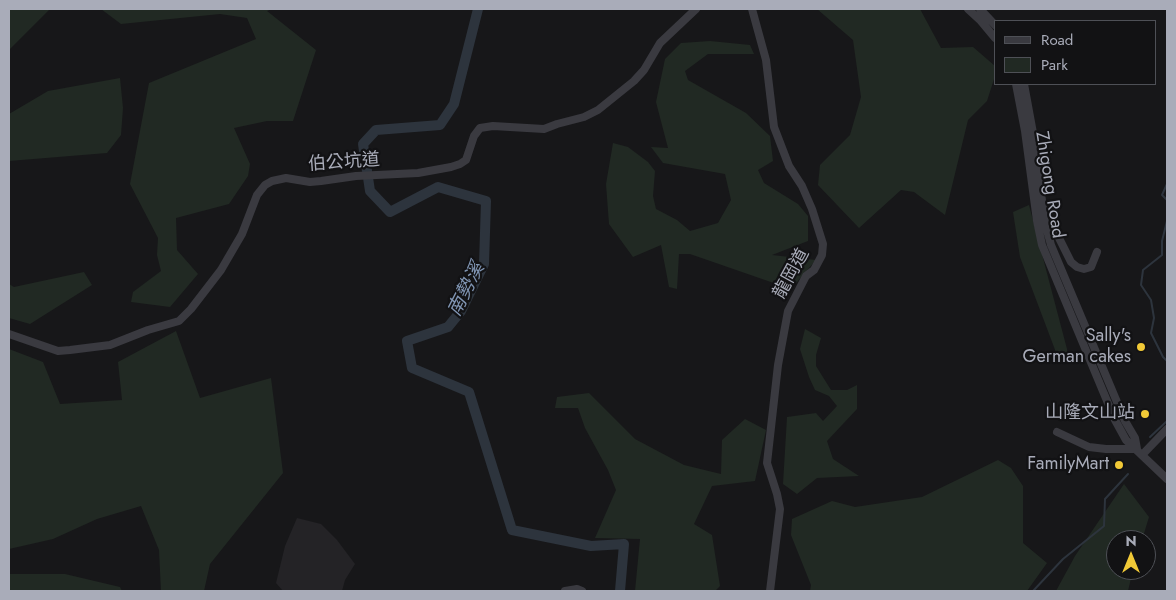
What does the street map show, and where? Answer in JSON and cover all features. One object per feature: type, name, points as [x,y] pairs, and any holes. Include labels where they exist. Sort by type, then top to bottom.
[{"type":"street","name":"伯公坑道","points":[[9,334],[58,351],[110,345],[148,330],[179,321],[191,309],[221,270],[242,234],[257,195],[264,185],[286,178],[310,182],[356,176],[418,173],[460,164],[466,160],[474,136],[480,128],[493,126],[544,129],[584,117],[598,110],[634,81],[644,70],[660,43],[696,9]]},
{"type":"street","name":"龍岡道","points":[[752,9],[766,60],[774,127],[789,166],[805,194],[823,244],[822,254],[814,270],[806,276],[788,311],[778,365],[767,463],[780,509],[770,591]]},
{"type":"street","points":[[968,9],[994,24]]},
{"type":"street","points":[[980,9],[994,36]]},
{"type":"street","name":"Zhigong Road","points":[[1016,85],[1051,245],[1071,305],[1115,420],[1126,440],[1167,478]]},
{"type":"street","points":[[1024,85],[1032,157]]},
{"type":"street","name":"Zhigong Road","points":[[1032,157],[1037,221],[1042,245],[1071,305]]},
{"type":"street","points":[[1046,228],[1054,228],[1071,262],[1077,267],[1091,267],[1097,252]]},
{"type":"street","points":[[1057,432],[1088,446],[1140,452],[1167,430]]},
{"type":"street","points":[[565,591],[577,589],[582,591]]},
{"type":"shaded area","points":[[297,518],[321,524],[337,540],[355,564],[345,580],[342,591],[283,591],[276,583],[285,546]]},
{"type":"green space","points":[[9,9],[50,9],[9,50]]},
{"type":"green space","points":[[101,9],[272,9],[267,11],[316,50],[293,121],[267,121],[234,128],[250,164],[248,176],[229,204],[176,218],[177,250],[198,274],[170,307],[131,302],[133,292],[161,271],[157,255],[158,238],[130,184],[149,83],[256,39],[247,18],[220,14],[121,24]]},
{"type":"green space","points":[[817,9],[920,9],[941,48],[973,47],[994,65],[994,79],[987,101],[968,120],[945,215],[914,192],[901,190],[859,228],[818,185],[820,165],[850,135],[861,97],[853,40]]},
{"type":"green space","points":[[710,41],[750,45],[754,54],[708,54],[685,71],[688,80],[746,113],[770,136],[773,161],[758,170],[764,183],[798,204],[808,216],[808,241],[772,255],[816,260],[791,289],[690,254],[679,254],[677,289],[669,287],[661,245],[633,257],[609,224],[606,184],[613,143],[628,147],[648,162],[655,171],[653,196],[656,209],[677,220],[690,231],[718,223],[731,200],[725,174],[663,163],[651,147],[668,148],[656,102],[665,59],[681,43]]},
{"type":"green space","points":[[120,78],[123,108],[121,135],[107,153],[9,161],[9,114],[48,91]]},
{"type":"green space","points":[[1029,205],[1067,349],[1068,363],[1060,363],[1020,257],[1013,212]]},
{"type":"green space","points":[[84,272],[92,285],[30,324],[9,318],[9,284],[14,287]]},
{"type":"green space","points":[[805,329],[821,338],[816,355],[816,366],[831,390],[847,390],[857,385],[857,409],[827,441],[833,459],[859,476],[817,478],[797,494],[783,484],[787,417],[816,413],[823,421],[837,406],[829,396],[815,390],[809,377],[800,349]]},
{"type":"green space","points":[[176,331],[200,398],[271,378],[283,473],[210,564],[204,591],[161,591],[159,550],[141,506],[97,519],[53,539],[9,549],[9,349],[43,362],[60,404],[122,400],[118,362]]},
{"type":"green space","points":[[589,393],[635,439],[684,465],[721,474],[722,440],[745,419],[766,430],[755,481],[712,486],[694,524],[712,535],[720,586],[715,591],[635,591],[640,539],[595,538],[616,490],[608,470],[585,428],[578,408],[555,408],[557,397]]},
{"type":"green space","points":[[998,460],[1011,468],[1023,486],[1023,543],[1047,563],[1027,591],[810,591],[811,585],[791,535],[792,519],[832,501],[855,507],[922,497]]},
{"type":"green space","points":[[1124,484],[1149,517],[1145,530],[1106,530],[1106,580],[1131,580],[1128,591],[1056,591],[1075,556]]},
{"type":"green space","points":[[9,574],[65,574],[120,587],[122,591],[9,591]]},
{"type":"waterway","name":"南勢溪","points":[[478,9],[454,104],[440,125],[376,130],[363,144],[370,191],[390,212],[438,187],[486,201],[484,264],[461,311],[448,327],[407,341],[412,368],[469,392],[512,530],[591,546],[624,544],[620,591]]},
{"type":"waterway","points":[[1167,184],[1162,195],[1167,200]]},
{"type":"waterway","points":[[1167,221],[1162,241],[1162,255],[1143,270],[1141,285],[1151,300],[1154,318],[1151,333],[1167,361]]},
{"type":"waterway","points":[[1150,437],[1167,421]]},
{"type":"waterway","points":[[1033,591],[1063,559],[1104,526],[1105,499],[1128,474]]},
{"type":"place","name":"Sally's German cakes","points":[[1141,347]]},
{"type":"place","name":"山隆文山站","points":[[1145,414]]},
{"type":"place","name":"FamilyMart","points":[[1119,465]]}]
